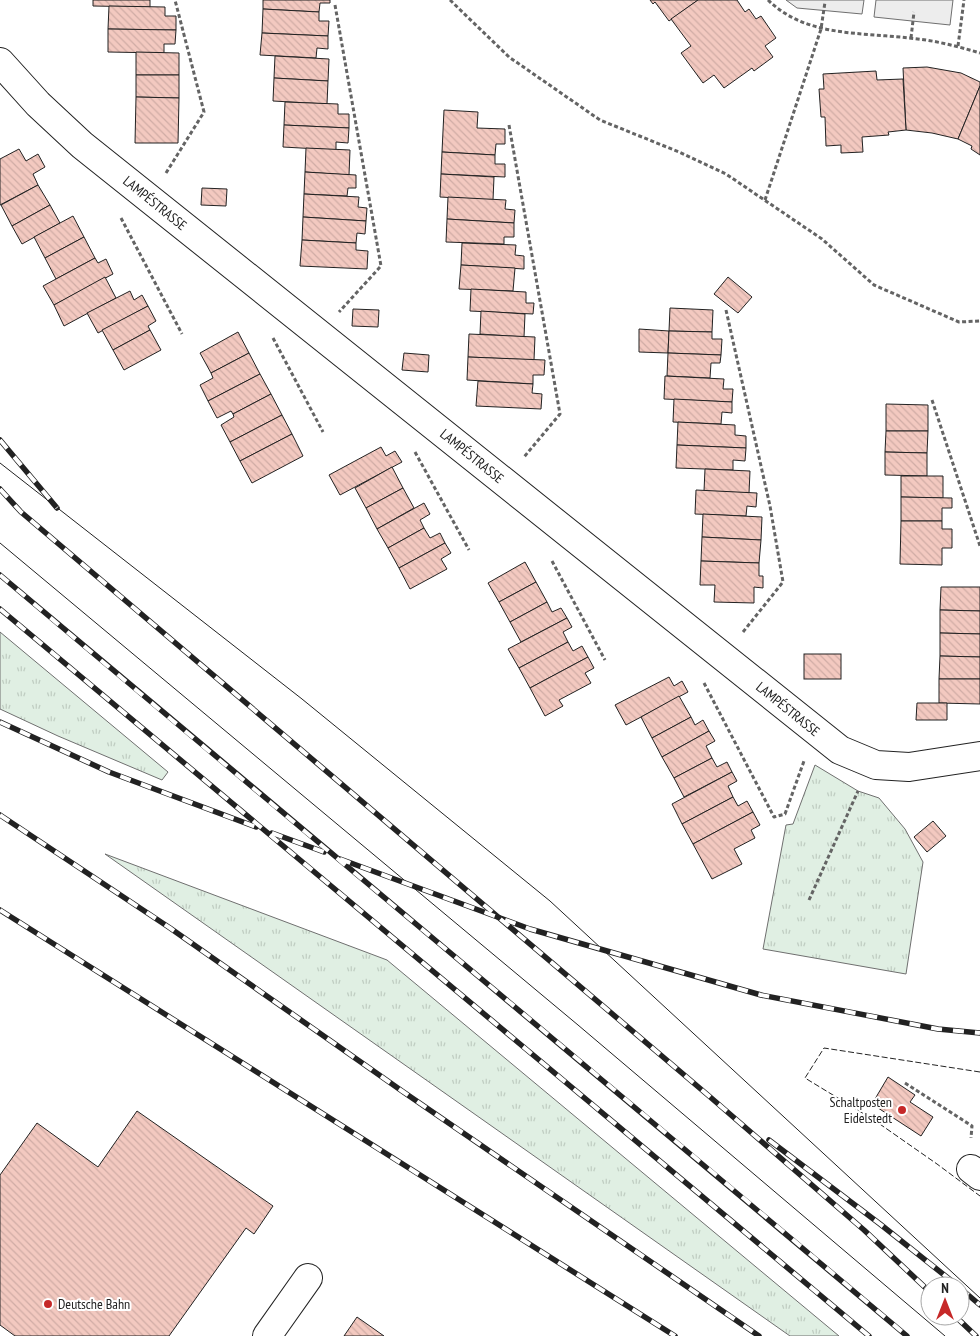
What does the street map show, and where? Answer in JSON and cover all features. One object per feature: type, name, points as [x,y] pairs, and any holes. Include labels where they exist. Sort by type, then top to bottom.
[{"type":"street","name":"LAMPÉSTRASSE","points":[[0,62],[38,104],[82,145],[840,750],[876,765],[909,767],[980,756]]},
{"type":"street","points":[[267,1336],[308,1278]]},
{"type":"path","points":[[165,175],[204,112],[175,0]]},
{"type":"path","points":[[450,0],[509,57],[600,120],[680,152],[726,174],[822,239],[874,285],[959,322],[980,321]]},
{"type":"path","points":[[768,0],[777,9],[798,22],[821,29],[911,38],[958,46],[980,53]]},
{"type":"path","points":[[958,46],[964,0]]},
{"type":"path","points":[[765,200],[821,29],[824,2]]},
{"type":"path","points":[[335,6],[380,266],[339,313]]},
{"type":"path","points":[[911,38],[914,12]]},
{"type":"path","points":[[509,125],[560,414],[522,458]]},
{"type":"path","points":[[117,211],[182,334]]},
{"type":"path","points":[[726,310],[770,506],[783,582],[742,634]]},
{"type":"path","points":[[272,336],[323,432]]},
{"type":"path","points":[[932,400],[980,546]]},
{"type":"path","points":[[413,448],[469,550]]},
{"type":"path","points":[[548,555],[605,660]]},
{"type":"path","points":[[700,677],[774,817],[785,814],[804,760]]},
{"type":"path","points":[[809,900],[860,786]]},
{"type":"path","points":[[905,1083],[972,1126],[975,1172]]},
{"type":"green space","points":[[0,632],[168,772],[162,780],[0,709]]},
{"type":"green space","points":[[815,765],[858,791],[879,798],[905,829],[923,862],[906,974],[763,949],[786,825],[793,824]]},
{"type":"green space","points":[[105,854],[387,960],[839,1336],[790,1336]]},
{"type":"shaded area","points":[[786,0],[864,0],[862,14],[797,8]]},
{"type":"shaded area","points":[[876,0],[953,0],[950,25],[874,17]]},
{"type":"building","points":[[93,0],[150,0],[150,7],[93,6]]},
{"type":"building","points":[[263,0],[330,0],[330,3],[320,3],[319,12],[263,9]]},
{"type":"building","points":[[650,0],[698,0],[669,21],[655,2],[653,4]]},
{"type":"building","points":[[698,0],[737,0],[745,12],[749,9],[756,19],[761,16],[776,38],[765,46],[773,57],[754,71],[752,68],[724,88],[714,75],[703,83],[681,53],[691,46],[671,19]]},
{"type":"building","points":[[109,6],[165,7],[165,16],[176,16],[176,30],[108,29]]},
{"type":"building","points":[[263,9],[319,12],[319,21],[329,21],[328,36],[262,33]]},
{"type":"building","points":[[108,29],[176,30],[175,44],[164,44],[164,53],[108,52]]},
{"type":"building","points":[[262,33],[328,36],[328,49],[317,48],[316,58],[260,55]]},
{"type":"building","points":[[136,52],[179,53],[179,75],[136,75]]},
{"type":"building","points":[[275,56],[329,59],[328,81],[274,78]]},
{"type":"building","points":[[927,67],[961,73],[980,82],[958,139],[906,130],[903,68]]},
{"type":"building","points":[[876,71],[877,80],[903,79],[906,130],[888,132],[889,135],[862,137],[863,152],[841,153],[841,145],[826,146],[825,117],[821,117],[819,89],[824,89],[823,74]]},
{"type":"building","points":[[136,75],[179,75],[179,98],[136,97]]},
{"type":"building","points":[[274,78],[328,81],[327,104],[273,101]]},
{"type":"building","points":[[980,86],[980,155],[971,149],[972,146],[958,139]]},
{"type":"building","points":[[136,97],[179,98],[178,143],[135,143]]},
{"type":"building","points":[[285,102],[338,104],[338,114],[349,114],[349,128],[284,125]]},
{"type":"building","points":[[444,110],[478,112],[477,128],[505,129],[505,144],[496,144],[495,155],[442,152]]},
{"type":"building","points":[[284,125],[349,128],[348,143],[336,142],[336,150],[283,147]]},
{"type":"building","points":[[306,148],[350,150],[349,175],[305,172]]},
{"type":"building","points":[[19,149],[26,161],[38,154],[45,167],[33,174],[38,185],[0,205],[0,159]]},
{"type":"building","points":[[442,152],[495,155],[495,164],[505,164],[505,177],[441,174]]},
{"type":"building","points":[[305,172],[356,175],[356,188],[348,188],[347,196],[304,194]]},
{"type":"building","points":[[441,174],[494,177],[493,200],[440,197]]},
{"type":"building","points":[[38,185],[50,205],[12,226],[1,205]]},
{"type":"building","points":[[202,188],[227,189],[226,206],[201,205]]},
{"type":"building","points":[[304,194],[359,197],[358,207],[367,208],[366,221],[303,217]]},
{"type":"building","points":[[448,197],[506,200],[505,209],[515,210],[514,223],[447,219]]},
{"type":"building","points":[[50,205],[60,223],[22,244],[12,226]]},
{"type":"building","points":[[73,216],[84,237],[45,258],[34,237]]},
{"type":"building","points":[[303,217],[366,221],[365,234],[357,233],[356,243],[302,240]]},
{"type":"building","points":[[447,219],[514,223],[514,237],[504,237],[504,244],[446,242]]},
{"type":"building","points":[[84,237],[95,258],[56,279],[45,258]]},
{"type":"building","points":[[302,240],[356,243],[356,250],[368,251],[367,269],[300,266]]},
{"type":"building","points":[[462,243],[516,245],[515,255],[524,256],[524,269],[461,265]]},
{"type":"building","points":[[95,258],[98,263],[106,259],[113,274],[54,305],[43,286]]},
{"type":"building","points":[[461,265],[515,268],[513,291],[459,289]]},
{"type":"building","points":[[105,277],[116,298],[64,326],[54,305]]},
{"type":"building","points":[[728,277],[752,297],[738,313],[714,294]]},
{"type":"building","points":[[471,289],[526,292],[526,303],[534,303],[533,314],[470,311]]},
{"type":"building","points":[[130,291],[134,300],[142,295],[148,306],[98,333],[87,313]]},
{"type":"building","points":[[148,306],[156,321],[148,326],[150,330],[113,350],[102,330]]},
{"type":"building","points":[[670,308],[713,310],[712,332],[669,331]]},
{"type":"building","points":[[353,309],[379,310],[378,327],[352,326]]},
{"type":"building","points":[[481,311],[525,314],[524,337],[480,334]]},
{"type":"building","points":[[639,329],[669,331],[668,353],[639,352]]},
{"type":"building","points":[[150,330],[161,350],[124,370],[113,350]]},
{"type":"building","points":[[669,331],[712,332],[712,339],[722,339],[721,355],[668,353]]},
{"type":"building","points":[[238,332],[249,353],[211,373],[200,353]]},
{"type":"building","points":[[469,334],[535,337],[534,360],[468,357]]},
{"type":"building","points":[[249,353],[260,374],[208,401],[200,385],[213,378],[211,373]]},
{"type":"building","points":[[404,353],[429,355],[428,372],[402,370]]},
{"type":"building","points":[[668,353],[721,355],[720,363],[711,363],[710,378],[667,376]]},
{"type":"building","points":[[468,357],[545,360],[544,375],[533,375],[533,384],[467,380]]},
{"type":"building","points":[[260,374],[271,394],[233,414],[231,411],[217,418],[208,401]]},
{"type":"building","points":[[665,376],[724,379],[723,389],[733,389],[732,402],[664,399]]},
{"type":"building","points":[[478,381],[533,384],[532,393],[542,394],[541,409],[476,406]]},
{"type":"building","points":[[271,394],[282,415],[230,442],[221,425],[234,417],[233,414]]},
{"type":"building","points":[[674,399],[732,402],[732,413],[722,412],[721,424],[673,422]]},
{"type":"building","points":[[886,404],[928,405],[928,431],[886,431]]},
{"type":"building","points":[[282,415],[292,434],[240,461],[230,442]]},
{"type":"building","points":[[678,422],[735,425],[735,435],[746,436],[746,448],[677,445]]},
{"type":"building","points":[[886,431],[928,431],[927,453],[885,452]]},
{"type":"building","points":[[292,434],[303,456],[252,483],[240,461]]},
{"type":"building","points":[[677,445],[746,448],[745,461],[733,460],[733,470],[676,468]]},
{"type":"building","points":[[381,447],[386,456],[395,451],[402,462],[340,495],[329,475]]},
{"type":"building","points":[[885,452],[927,453],[927,476],[885,475]]},
{"type":"building","points":[[392,467],[403,488],[366,508],[355,488]]},
{"type":"building","points":[[705,469],[750,471],[749,493],[704,491]]},
{"type":"building","points":[[901,476],[943,476],[943,498],[901,497]]},
{"type":"building","points":[[403,488],[414,508],[377,529],[366,508]]},
{"type":"building","points":[[696,490],[757,493],[756,507],[747,506],[746,516],[695,514]]},
{"type":"building","points":[[901,497],[952,498],[952,508],[942,508],[942,521],[901,521]]},
{"type":"building","points":[[424,503],[430,514],[420,520],[424,528],[388,548],[377,529]]},
{"type":"building","points":[[703,514],[762,517],[761,540],[702,537]]},
{"type":"building","points":[[901,521],[942,521],[942,529],[952,529],[952,548],[942,548],[942,565],[900,564]]},
{"type":"building","points":[[424,528],[430,538],[440,533],[445,543],[399,568],[388,548]]},
{"type":"building","points":[[702,537],[761,540],[759,563],[701,561]]},
{"type":"building","points":[[445,543],[451,553],[441,559],[447,569],[410,589],[399,568]]},
{"type":"building","points":[[701,561],[759,563],[759,576],[763,576],[763,588],[754,587],[754,603],[714,602],[715,585],[700,585]]},
{"type":"building","points":[[525,562],[536,582],[499,602],[488,583]]},
{"type":"building","points":[[536,582],[547,602],[510,622],[499,602]]},
{"type":"building","points":[[941,587],[980,587],[980,611],[940,610]]},
{"type":"building","points":[[547,602],[552,612],[561,608],[567,618],[521,642],[510,622]]},
{"type":"building","points":[[940,610],[980,611],[980,634],[940,633]]},
{"type":"building","points":[[567,618],[572,627],[563,632],[568,642],[519,668],[508,649]]},
{"type":"building","points":[[940,633],[980,634],[980,657],[940,656]]},
{"type":"building","points":[[568,642],[573,651],[582,646],[588,657],[530,688],[519,668]]},
{"type":"building","points":[[804,654],[841,654],[841,679],[804,679]]},
{"type":"building","points":[[940,656],[980,657],[980,679],[939,679]]},
{"type":"building","points":[[588,657],[594,668],[585,673],[591,683],[559,700],[563,706],[545,716],[530,688]]},
{"type":"building","points":[[669,677],[674,686],[682,681],[688,692],[626,725],[615,705]]},
{"type":"building","points":[[939,679],[980,679],[980,704],[939,703]]},
{"type":"building","points":[[679,696],[691,717],[652,738],[641,717]]},
{"type":"building","points":[[917,703],[947,703],[947,720],[916,720]]},
{"type":"building","points":[[691,717],[695,725],[703,720],[709,731],[662,757],[652,738]]},
{"type":"building","points":[[709,731],[715,741],[706,746],[712,758],[674,778],[662,757]]},
{"type":"building","points":[[712,758],[717,767],[727,762],[732,772],[684,797],[674,778]]},
{"type":"building","points":[[732,772],[737,781],[728,786],[733,797],[682,824],[672,804]]},
{"type":"building","points":[[733,797],[738,806],[747,801],[753,812],[693,844],[682,824]]},
{"type":"building","points":[[753,812],[760,825],[751,830],[755,838],[734,849],[742,864],[712,879],[693,844]]},
{"type":"building","points":[[933,821],[946,836],[927,852],[914,837]]},
{"type":"building","name":"Schaltposten Eidelstedt","points":[[888,1077],[915,1095],[910,1102],[933,1117],[921,1136],[872,1104]]},
{"type":"building","points":[[137,1111],[273,1206],[254,1234],[246,1228],[169,1336],[15,1336],[0,1325],[0,1175],[37,1123],[98,1167]]},
{"type":"building","points":[[357,1317],[384,1336],[344,1336]]},
{"type":"tram line","points":[[0,463],[302,699],[550,901],[980,1298]]},
{"type":"tram line","points":[[0,543],[578,1025],[945,1336]]},
{"type":"railway","points":[[0,440],[57,508]]},
{"type":"railway","points":[[0,489],[21,512],[709,1096],[864,1230],[920,1283]]},
{"type":"railway","points":[[0,575],[907,1336]]},
{"type":"railway","points":[[0,609],[869,1336]]},
{"type":"railway","points":[[0,722],[109,772],[256,827]]},
{"type":"railway","points":[[0,815],[170,928],[402,1091],[759,1336]]},
{"type":"railway","points":[[272,833],[324,852]]},
{"type":"railway","points":[[340,859],[530,929],[761,995],[938,1029],[980,1033]]},
{"type":"railway","points":[[0,910],[675,1336]]},
{"type":"railway","points":[[769,1140],[945,1276]]},
{"type":"railway","points":[[970,1296],[980,1305]]},
{"type":"railway","points":[[966,1326],[976,1336]]},
{"type":"fence","points":[[980,1072],[824,1048],[805,1078],[874,1120],[980,1196]]},
{"type":"place","name":"Schaltposten Eidelstedt","points":[[902,1110]]},
{"type":"place","name":"Deutsche Bahn","points":[[48,1304]]}]
